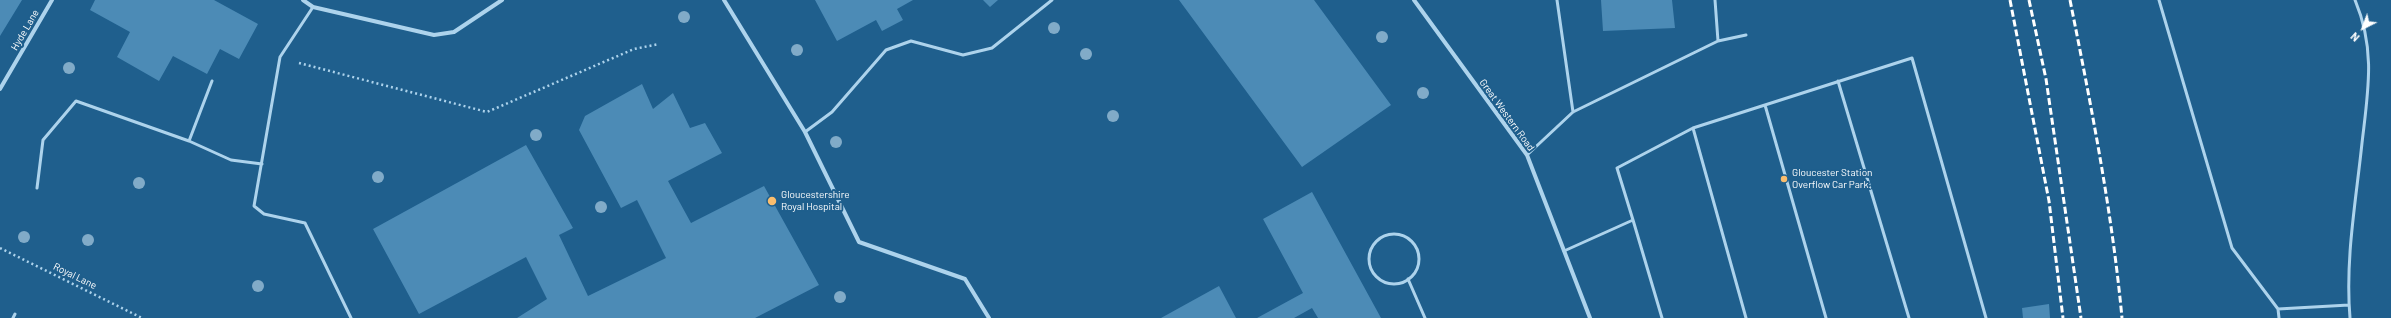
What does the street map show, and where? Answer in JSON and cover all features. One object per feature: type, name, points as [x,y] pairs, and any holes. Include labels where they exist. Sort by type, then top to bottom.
[{"type":"street","name":"Hyde Lane","points":[[0,89],[52,0]]},
{"type":"street","points":[[303,0],[313,7],[434,35],[454,32],[502,0]]},
{"type":"street","points":[[724,0],[805,132],[859,242],[965,279],[989,318]]},
{"type":"street","name":"Great Western Road","points":[[1414,0],[1527,155],[1590,318]]},
{"type":"lane","points":[[805,132],[832,112],[886,50],[911,41],[963,55],[992,48],[1052,0]]},
{"type":"lane","points":[[1557,0],[1573,112]]},
{"type":"lane","points":[[1715,0],[1718,41]]},
{"type":"lane","points":[[2160,0],[2232,248],[2278,309],[2279,318]]},
{"type":"lane","points":[[2350,318],[2350,251],[2370,72],[2367,34],[2355,0]]},
{"type":"lane","points":[[313,7],[280,56],[254,206],[264,214],[305,223],[351,318]]},
{"type":"lane","points":[[1527,155],[1573,112],[1718,41],[1746,35]]},
{"type":"lane","points":[[1662,318],[1617,168],[1693,128],[1912,58],[1986,318]]},
{"type":"lane","points":[[189,141],[212,81]]},
{"type":"lane","points":[[1838,82],[1909,318]]},
{"type":"lane","points":[[36,188],[43,140],[76,101],[189,141],[231,160],[262,164]]},
{"type":"lane","points":[[1765,105],[1826,318]]},
{"type":"lane","points":[[1693,128],[1746,318]]},
{"type":"lane","points":[[1564,251],[1633,220]]},
{"type":"lane","points":[[1391,234],[1407,238],[1413,243],[1419,258],[1417,267],[1408,279],[1400,283],[1384,282],[1372,271],[1369,255],[1376,240],[1391,234]]},
{"type":"lane","points":[[1408,279],[1425,318]]},
{"type":"lane","points":[[2278,309],[2349,305]]},
{"type":"lane","points":[[13,318],[15,314]]},
{"type":"path","points":[[296,63],[487,112],[634,49],[659,44]]},
{"type":"path","name":"Royal Lane","points":[[0,248],[142,318]]},
{"type":"building","points":[[0,0],[22,0],[0,36]]},
{"type":"building","points":[[95,0],[214,0],[258,24],[239,59],[220,49],[207,74],[173,56],[159,81],[117,57],[130,32],[90,10]]},
{"type":"building","points":[[815,0],[913,0],[897,9],[903,20],[882,31],[876,20],[837,41]]},
{"type":"building","points":[[983,0],[998,0],[990,7]]},
{"type":"building","points":[[1179,0],[1314,0],[1391,105],[1302,167]]},
{"type":"building","points":[[1601,0],[1672,0],[1675,28],[1603,31]]},
{"type":"building","points":[[642,84],[653,109],[673,93],[690,128],[705,123],[722,153],[668,181],[691,223],[764,186],[819,285],[755,318],[517,318],[547,299],[526,257],[419,314],[373,229],[526,145],[573,228],[559,235],[588,296],[666,258],[637,200],[621,208],[579,130],[585,116]]},
{"type":"building","points":[[1312,192],[1381,318],[1318,318],[1312,308],[1294,318],[1257,318],[1303,293],[1263,219]]},
{"type":"building","points":[[1219,286],[1236,318],[1161,318]]},
{"type":"building","points":[[2049,304],[2050,318],[2023,318],[2022,308]]},
{"type":"railway","points":[[2010,0],[2049,201],[2063,318]]},
{"type":"railway","points":[[2029,0],[2046,79],[2081,318]]},
{"type":"railway","points":[[2070,0],[2107,198],[2122,318]]},
{"type":"place","name":"Gloucester Station Overflow Car Park.","points":[[1784,179]]},
{"type":"place","name":"Gloucestershire Royal Hospital","points":[[772,201]]}]
